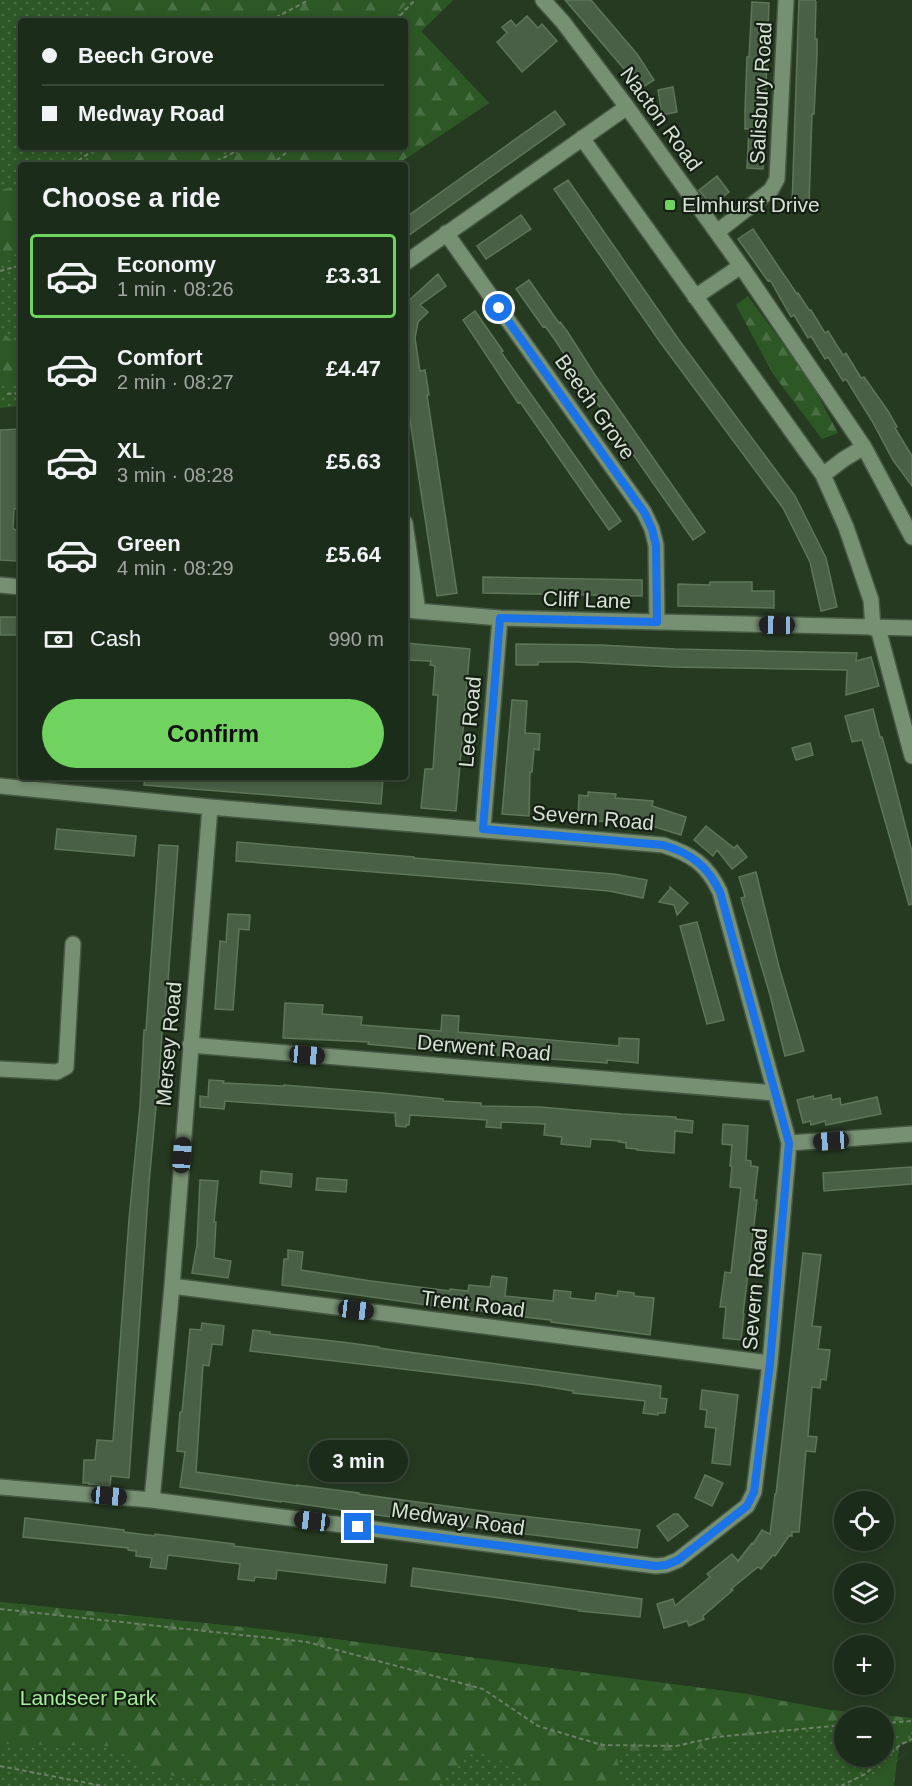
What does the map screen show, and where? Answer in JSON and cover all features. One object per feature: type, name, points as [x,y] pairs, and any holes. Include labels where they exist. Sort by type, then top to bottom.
[{"type":"street","name":"Nacton Road","points":[[543,0],[563,22],[627,107],[741,266],[864,447],[911,534]]},
{"type":"street","name":"Salisbury Road","points":[[717,232],[771,190],[777,179],[786,0]]},
{"type":"street","points":[[408,261],[627,107]]},
{"type":"street","points":[[582,138],[823,475],[846,527],[871,600],[876,628],[912,756]]},
{"type":"street","name":"Beech Grove","points":[[446,233],[637,503],[652,529],[656,545],[657,622]]},
{"type":"street","points":[[695,297],[741,266]]},
{"type":"street","points":[[823,475],[864,447]]},
{"type":"street","points":[[408,566],[411,610]]},
{"type":"street","points":[[0,585],[18,587]]},
{"type":"street","name":"Cliff Lane","points":[[411,610],[500,618],[912,627]]},
{"type":"street","name":"Lee Road","points":[[483,829],[500,618]]},
{"type":"street","name":"Severn Road","points":[[0,786],[210,807],[663,845],[679,850],[705,867],[720,892],[789,1143],[770,1363]]},
{"type":"street","name":"Mersey Road","points":[[152,1500],[172,1286],[210,807]]},
{"type":"street","points":[[0,1069],[57,1071],[66,1067],[73,944]]},
{"type":"street","name":"Derwent Road","points":[[190,1045],[775,1093]]},
{"type":"street","points":[[789,1143],[912,1134]]},
{"type":"street","name":"Trent Road","points":[[172,1286],[770,1363]]},
{"type":"street","name":"Medway Road","points":[[0,1487],[152,1500],[656,1566],[666,1565],[678,1560],[747,1506],[754,1492],[770,1363]]},
{"type":"path","points":[[275,18],[309,0]]},
{"type":"path","points":[[398,18],[415,0]]},
{"type":"path","points":[[76,162],[94,150]]},
{"type":"path","points":[[216,162],[238,150]]},
{"type":"path","points":[[275,162],[289,150]]},
{"type":"path","points":[[0,271],[18,266]]},
{"type":"path","points":[[7,394],[18,393]]},
{"type":"path","points":[[0,1609],[307,1642],[483,1689],[538,1726],[602,1745],[676,1746],[716,1737],[834,1726]]},
{"type":"path","points":[[894,1722],[912,1721]]},
{"type":"path","points":[[841,1786],[866,1774],[900,1745],[912,1738]]},
{"type":"path","points":[[0,1766],[103,1786]]},
{"type":"green space","points":[[0,0],[453,0],[421,31],[489,103],[400,162],[18,162],[18,406],[0,408]]},
{"type":"green space","points":[[91,0],[410,0],[392,18],[100,18]]},
{"type":"green space","points":[[420,0],[453,0],[421,31],[489,103],[400,162],[221,162],[245,150],[408,150],[408,18],[404,18]]},
{"type":"green space","points":[[103,150],[228,150],[205,162],[87,162]]},
{"type":"green space","points":[[18,186],[18,250],[11,260],[0,262],[0,190]]},
{"type":"green space","points":[[748,296],[810,381],[838,433],[822,439],[773,374],[736,305]]},
{"type":"green space","points":[[0,331],[14,342],[18,342],[18,385],[0,380]]},
{"type":"green space","name":"Landseer Park","points":[[0,1602],[252,1628],[747,1694],[834,1710],[834,1767],[894,1767],[894,1716],[912,1718],[912,1742],[900,1745],[892,1786],[0,1786]]},
{"type":"green space","name":"Landseer Park","points":[[0,1602],[252,1628],[747,1694],[834,1710],[834,1727],[816,1726],[782,1730],[776,1737],[751,1739],[673,1754],[616,1752],[622,1786],[538,1786],[498,1759],[474,1753],[432,1786],[318,1786],[254,1779],[217,1783],[152,1772],[110,1746],[0,1744]]},
{"type":"green space","name":"Landseer Park","points":[[894,1716],[912,1718],[912,1734],[894,1734]]},
{"type":"green space","points":[[912,1748],[897,1761],[894,1786],[865,1786],[888,1767],[894,1767],[894,1763]]},
{"type":"building","points":[[565,0],[591,0],[637,54],[654,80],[638,90],[625,70]]},
{"type":"building","points":[[799,0],[815,0],[816,2],[817,55],[814,114],[812,114],[809,205],[792,205]]},
{"type":"building","points":[[752,2],[769,3],[763,169],[747,168],[749,129],[745,129],[745,110]]},
{"type":"building","points":[[527,16],[538,28],[542,24],[557,41],[522,72],[497,42],[507,33],[502,27],[511,20],[516,26]]},
{"type":"building","points":[[673,87],[677,112],[662,115],[658,90]]},
{"type":"building","points":[[555,111],[565,124],[408,236],[408,216]]},
{"type":"building","points":[[717,176],[729,192],[712,206],[699,190]]},
{"type":"building","points":[[568,180],[679,340],[795,496],[826,558],[837,607],[821,611],[810,562],[783,508],[660,342],[554,189]]},
{"type":"building","points":[[521,215],[531,229],[486,259],[477,246]]},
{"type":"building","points":[[753,229],[825,333],[828,331],[843,355],[846,353],[861,378],[864,377],[888,411],[897,427],[895,428],[912,456],[912,486],[893,460],[846,379],[843,381],[828,357],[825,359],[811,336],[808,338],[794,315],[791,317],[770,280],[768,281],[738,239]]},
{"type":"building","points":[[438,274],[446,286],[420,305],[428,312],[418,322],[415,338],[420,371],[425,370],[457,593],[437,596],[408,408],[408,301]]},
{"type":"building","points":[[529,280],[567,331],[595,375],[705,532],[693,540],[555,340],[516,289]]},
{"type":"building","points":[[475,311],[503,351],[501,352],[621,521],[609,530],[520,402],[518,403],[463,320]]},
{"type":"building","points":[[18,429],[18,508],[14,509],[13,528],[18,532],[17,561],[0,560],[0,430]]},
{"type":"building","points":[[483,577],[642,580],[642,596],[483,593]]},
{"type":"building","points":[[710,582],[752,582],[752,591],[774,591],[774,608],[678,606],[678,584],[710,585]]},
{"type":"building","points":[[0,617],[18,617],[18,635],[0,635]]},
{"type":"building","points":[[408,643],[470,649],[456,811],[421,808],[425,769],[433,769],[438,695],[433,695],[435,666],[430,665],[431,661],[408,660]]},
{"type":"building","points":[[516,644],[857,653],[856,661],[871,657],[879,686],[846,695],[847,670],[672,667],[577,662],[538,662],[538,665],[516,665]]},
{"type":"building","points":[[512,700],[527,701],[525,733],[540,734],[539,750],[534,749],[532,772],[530,772],[529,816],[502,814]]},
{"type":"building","points":[[873,709],[912,852],[912,904],[909,905],[862,740],[852,742],[845,716]]},
{"type":"building","points":[[810,743],[813,755],[796,760],[792,748]]},
{"type":"building","points":[[145,780],[383,780],[381,804],[144,785]]},
{"type":"building","points":[[588,792],[616,794],[615,798],[653,801],[652,806],[686,817],[681,835],[652,826],[616,825],[616,822],[578,820],[579,795],[588,796]]},
{"type":"building","points":[[706,826],[734,848],[737,845],[747,857],[732,869],[717,850],[713,856],[694,840]]},
{"type":"building","points":[[57,829],[136,836],[134,856],[55,849]]},
{"type":"building","points":[[237,842],[614,874],[647,880],[643,898],[609,891],[236,861]]},
{"type":"building","points":[[159,845],[178,846],[168,981],[149,1183],[129,1478],[111,1476],[110,1486],[83,1483],[84,1460],[95,1460],[97,1440],[113,1441]]},
{"type":"building","points":[[756,872],[779,967],[804,1051],[785,1056],[770,995],[741,898],[745,897],[739,877]]},
{"type":"building","points":[[670,887],[688,903],[677,915],[674,905],[659,902]]},
{"type":"building","points":[[228,914],[250,915],[249,930],[239,929],[233,1010],[215,1009],[220,941],[226,942]]},
{"type":"building","points":[[697,922],[724,1020],[707,1024],[680,926]]},
{"type":"building","points":[[285,1003],[323,1005],[322,1014],[362,1017],[361,1025],[441,1031],[442,1015],[459,1016],[458,1032],[619,1046],[619,1038],[639,1039],[638,1063],[607,1060],[607,1063],[439,1051],[368,1044],[369,1042],[283,1038]]},
{"type":"building","points":[[209,1080],[224,1081],[223,1083],[284,1085],[383,1093],[443,1099],[443,1101],[481,1103],[481,1106],[540,1107],[676,1117],[676,1119],[693,1121],[692,1133],[675,1131],[674,1153],[626,1148],[626,1143],[620,1141],[591,1139],[590,1147],[561,1144],[562,1137],[544,1135],[545,1124],[501,1122],[501,1128],[486,1127],[487,1120],[410,1115],[409,1125],[406,1127],[396,1126],[395,1113],[225,1101],[224,1109],[200,1107],[200,1096],[208,1097]]},
{"type":"building","points":[[831,1095],[832,1100],[840,1098],[841,1105],[877,1097],[881,1114],[826,1125],[825,1121],[811,1125],[810,1121],[803,1123],[797,1100]]},
{"type":"building","points":[[723,1124],[748,1126],[746,1160],[751,1161],[751,1166],[758,1167],[754,1200],[757,1200],[741,1340],[723,1338],[726,1307],[720,1307],[725,1272],[731,1273],[741,1188],[730,1187],[732,1145],[722,1144]]},
{"type":"building","points":[[912,1167],[912,1184],[824,1191],[823,1173]]},
{"type":"building","points":[[261,1171],[292,1174],[291,1187],[260,1183]]},
{"type":"building","points":[[317,1178],[347,1180],[346,1192],[316,1190]]},
{"type":"building","points":[[200,1180],[218,1181],[214,1222],[216,1222],[214,1258],[231,1261],[228,1278],[192,1273],[197,1245]]},
{"type":"building","points":[[288,1250],[303,1252],[301,1270],[450,1291],[450,1289],[468,1291],[469,1285],[490,1287],[492,1276],[507,1278],[505,1296],[553,1301],[554,1290],[571,1292],[570,1298],[595,1301],[596,1293],[617,1296],[618,1291],[634,1293],[634,1296],[654,1298],[650,1335],[551,1322],[551,1320],[515,1316],[515,1314],[448,1308],[282,1285],[284,1259],[288,1259]]},
{"type":"building","points":[[803,1253],[821,1255],[812,1326],[821,1327],[818,1349],[830,1350],[826,1380],[821,1379],[820,1388],[812,1387],[808,1436],[817,1437],[815,1452],[806,1451],[799,1532],[792,1532],[792,1536],[789,1536],[775,1556],[773,1555],[761,1569],[758,1567],[731,1589],[733,1590],[703,1616],[704,1619],[689,1626],[687,1621],[664,1628],[657,1604],[673,1599],[675,1606],[710,1577],[707,1574],[732,1554],[738,1561],[762,1530],[770,1534]]},
{"type":"building","points":[[202,1323],[224,1326],[222,1345],[212,1344],[209,1366],[203,1365],[196,1472],[640,1530],[637,1548],[180,1487],[185,1452],[177,1451],[190,1329],[201,1330]]},
{"type":"building","points":[[253,1330],[661,1386],[660,1398],[667,1399],[665,1413],[658,1413],[658,1415],[643,1413],[645,1401],[573,1393],[573,1391],[537,1385],[250,1351]]},
{"type":"building","points":[[702,1390],[738,1395],[730,1465],[712,1463],[716,1428],[705,1427],[707,1410],[700,1409]]},
{"type":"building","points":[[705,1475],[723,1483],[712,1506],[695,1498]]},
{"type":"building","points":[[674,1514],[678,1514],[688,1526],[668,1541],[657,1526]]},
{"type":"building","points":[[25,1518],[387,1565],[385,1583],[277,1570],[276,1579],[255,1577],[254,1581],[238,1579],[240,1564],[168,1555],[166,1569],[150,1567],[152,1558],[136,1556],[136,1551],[128,1550],[128,1548],[23,1537]]},
{"type":"building","points":[[413,1568],[642,1599],[640,1617],[579,1611],[411,1586]]},
{"type":"place","name":"Elmhurst Drive","points":[[670,205]]},
{"type":"route","points":[[358,1527],[656,1566],[666,1565],[678,1560],[747,1506],[754,1492],[770,1363],[789,1143],[720,892],[714,879],[705,867],[692,858],[679,850],[663,845],[483,829],[500,618],[657,622],[656,545],[644,512],[499,308]]}]
